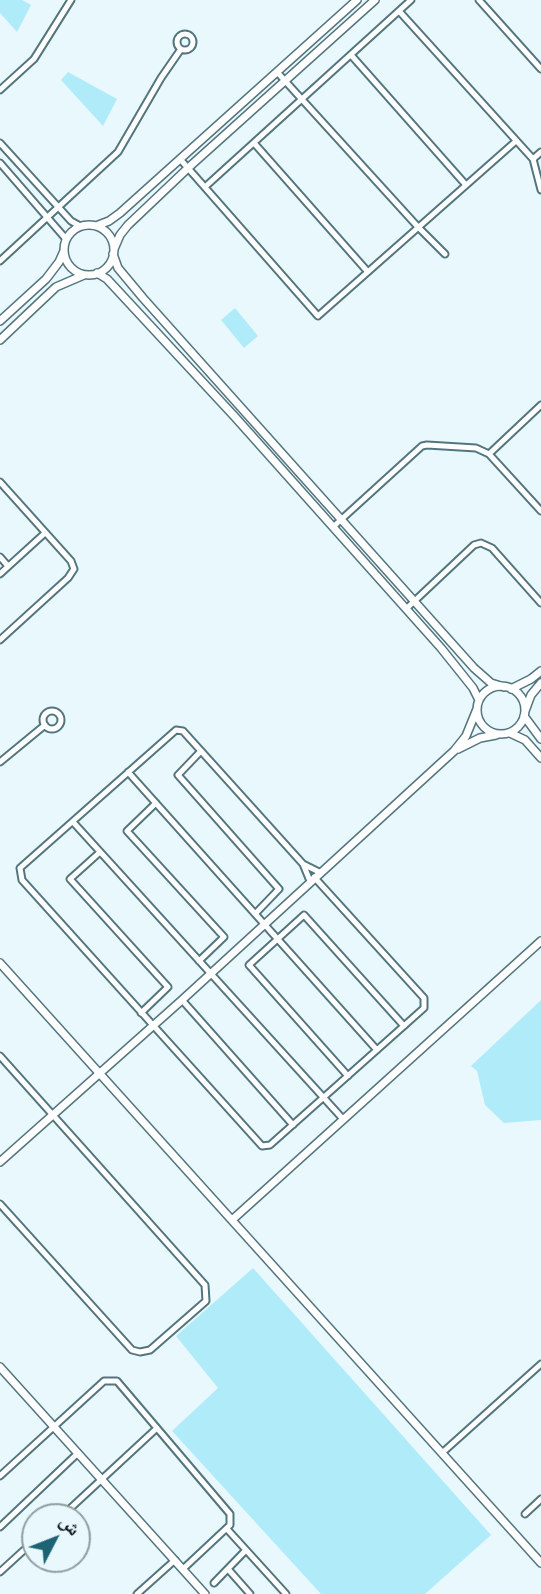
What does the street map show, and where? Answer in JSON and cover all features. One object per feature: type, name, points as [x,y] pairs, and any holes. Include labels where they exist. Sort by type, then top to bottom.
[{"type":"street","points":[[0,90],[34,59],[71,0]]},
{"type":"street","points":[[0,144],[71,221],[80,226],[96,226],[109,221],[356,0]]},
{"type":"street","points":[[0,340],[56,287],[85,274],[97,273],[108,266],[120,235],[128,225],[375,0]]},
{"type":"street","points":[[205,187],[411,0]]},
{"type":"street","points":[[479,0],[541,69]]},
{"type":"street","points":[[399,11],[533,159],[541,190]]},
{"type":"street","points":[[0,261],[118,152],[181,49]]},
{"type":"street","points":[[351,55],[466,185]]},
{"type":"street","points":[[277,72],[445,254]]},
{"type":"street","points":[[180,159],[318,316],[516,141]]},
{"type":"street","points":[[254,143],[368,272]]},
{"type":"street","points":[[533,159],[541,152]]},
{"type":"street","points":[[0,163],[66,239]]},
{"type":"street","points":[[0,321],[46,279],[59,262],[66,239],[80,226]]},
{"type":"street","points":[[96,226],[108,234],[118,268],[143,299],[416,600],[474,668],[491,683],[507,688],[521,698],[524,714],[541,739]]},
{"type":"street","points":[[64,250],[70,266],[85,274]]},
{"type":"street","points":[[97,273],[107,279],[235,417],[406,609],[473,688],[479,700]]},
{"type":"street","points":[[489,454],[541,405]]},
{"type":"street","points":[[333,527],[422,446],[476,448],[489,454],[541,511]]},
{"type":"street","points":[[0,482],[71,561],[74,569],[68,578],[0,640]]},
{"type":"street","points":[[0,574],[46,533]]},
{"type":"street","points":[[406,609],[474,545],[481,543],[492,548],[541,603]]},
{"type":"street","points":[[0,557],[8,566]]},
{"type":"street","points":[[0,1162],[454,751],[466,736],[479,700],[489,689],[507,688],[531,679],[541,671]]},
{"type":"street","points":[[509,733],[519,726],[531,695],[540,684]]},
{"type":"street","points":[[477,709],[480,723],[498,734]]},
{"type":"street","points":[[0,762],[46,725]]},
{"type":"street","points":[[176,730],[183,731],[303,864],[424,998],[424,1008],[270,1145],[262,1146],[22,880],[20,869],[176,730]]},
{"type":"street","points":[[454,751],[480,738],[509,733],[525,740],[541,758]]},
{"type":"street","points":[[201,751],[178,775],[279,889],[255,914]]},
{"type":"street","points":[[128,772],[377,1051]]},
{"type":"street","points":[[156,803],[127,831],[224,937],[199,961]]},
{"type":"street","points":[[73,822],[343,1119]]},
{"type":"street","points":[[100,852],[70,879],[168,987],[142,1013]]},
{"type":"street","points":[[303,864],[314,877]]},
{"type":"street","points":[[348,1076],[249,965],[277,939],[304,915],[404,1026]]},
{"type":"street","points":[[232,1220],[541,941]]},
{"type":"street","points":[[0,963],[541,1563]]},
{"type":"street","points":[[182,1000],[293,1125]]},
{"type":"street","points":[[0,1056],[205,1284],[206,1301],[150,1350],[132,1350],[0,1203]]},
{"type":"street","points":[[442,1452],[541,1364]]},
{"type":"street","points":[[2,1373],[102,1479],[183,1569],[200,1592]]},
{"type":"street","points":[[0,1476],[104,1381],[117,1381],[230,1514],[230,1525],[227,1529],[183,1569]]},
{"type":"street","points":[[76,1503],[157,1428]]},
{"type":"street","points":[[0,1527],[78,1454]]},
{"type":"street","points":[[524,1514],[541,1499]]},
{"type":"street","points":[[227,1529],[286,1594]]},
{"type":"street","points":[[215,1583],[246,1550]]},
{"type":"street","points":[[0,1572],[21,1553]]},
{"type":"street","points":[[137,1594],[175,1560]]},
{"type":"street","points":[[228,1569],[250,1594]]},
{"type":"shaded area","points":[[0,0],[22,0],[31,5],[17,32],[0,13]]},
{"type":"shaded area","points":[[68,72],[117,99],[103,126],[61,80]]},
{"type":"shaded area","points":[[235,308],[258,336],[244,348],[221,320]]},
{"type":"shaded area","points":[[541,1000],[541,1120],[504,1123],[485,1105],[477,1071],[471,1066]]},
{"type":"shaded area","points":[[253,1268],[491,1535],[425,1594],[321,1594],[172,1431],[218,1388],[176,1336]]}]
